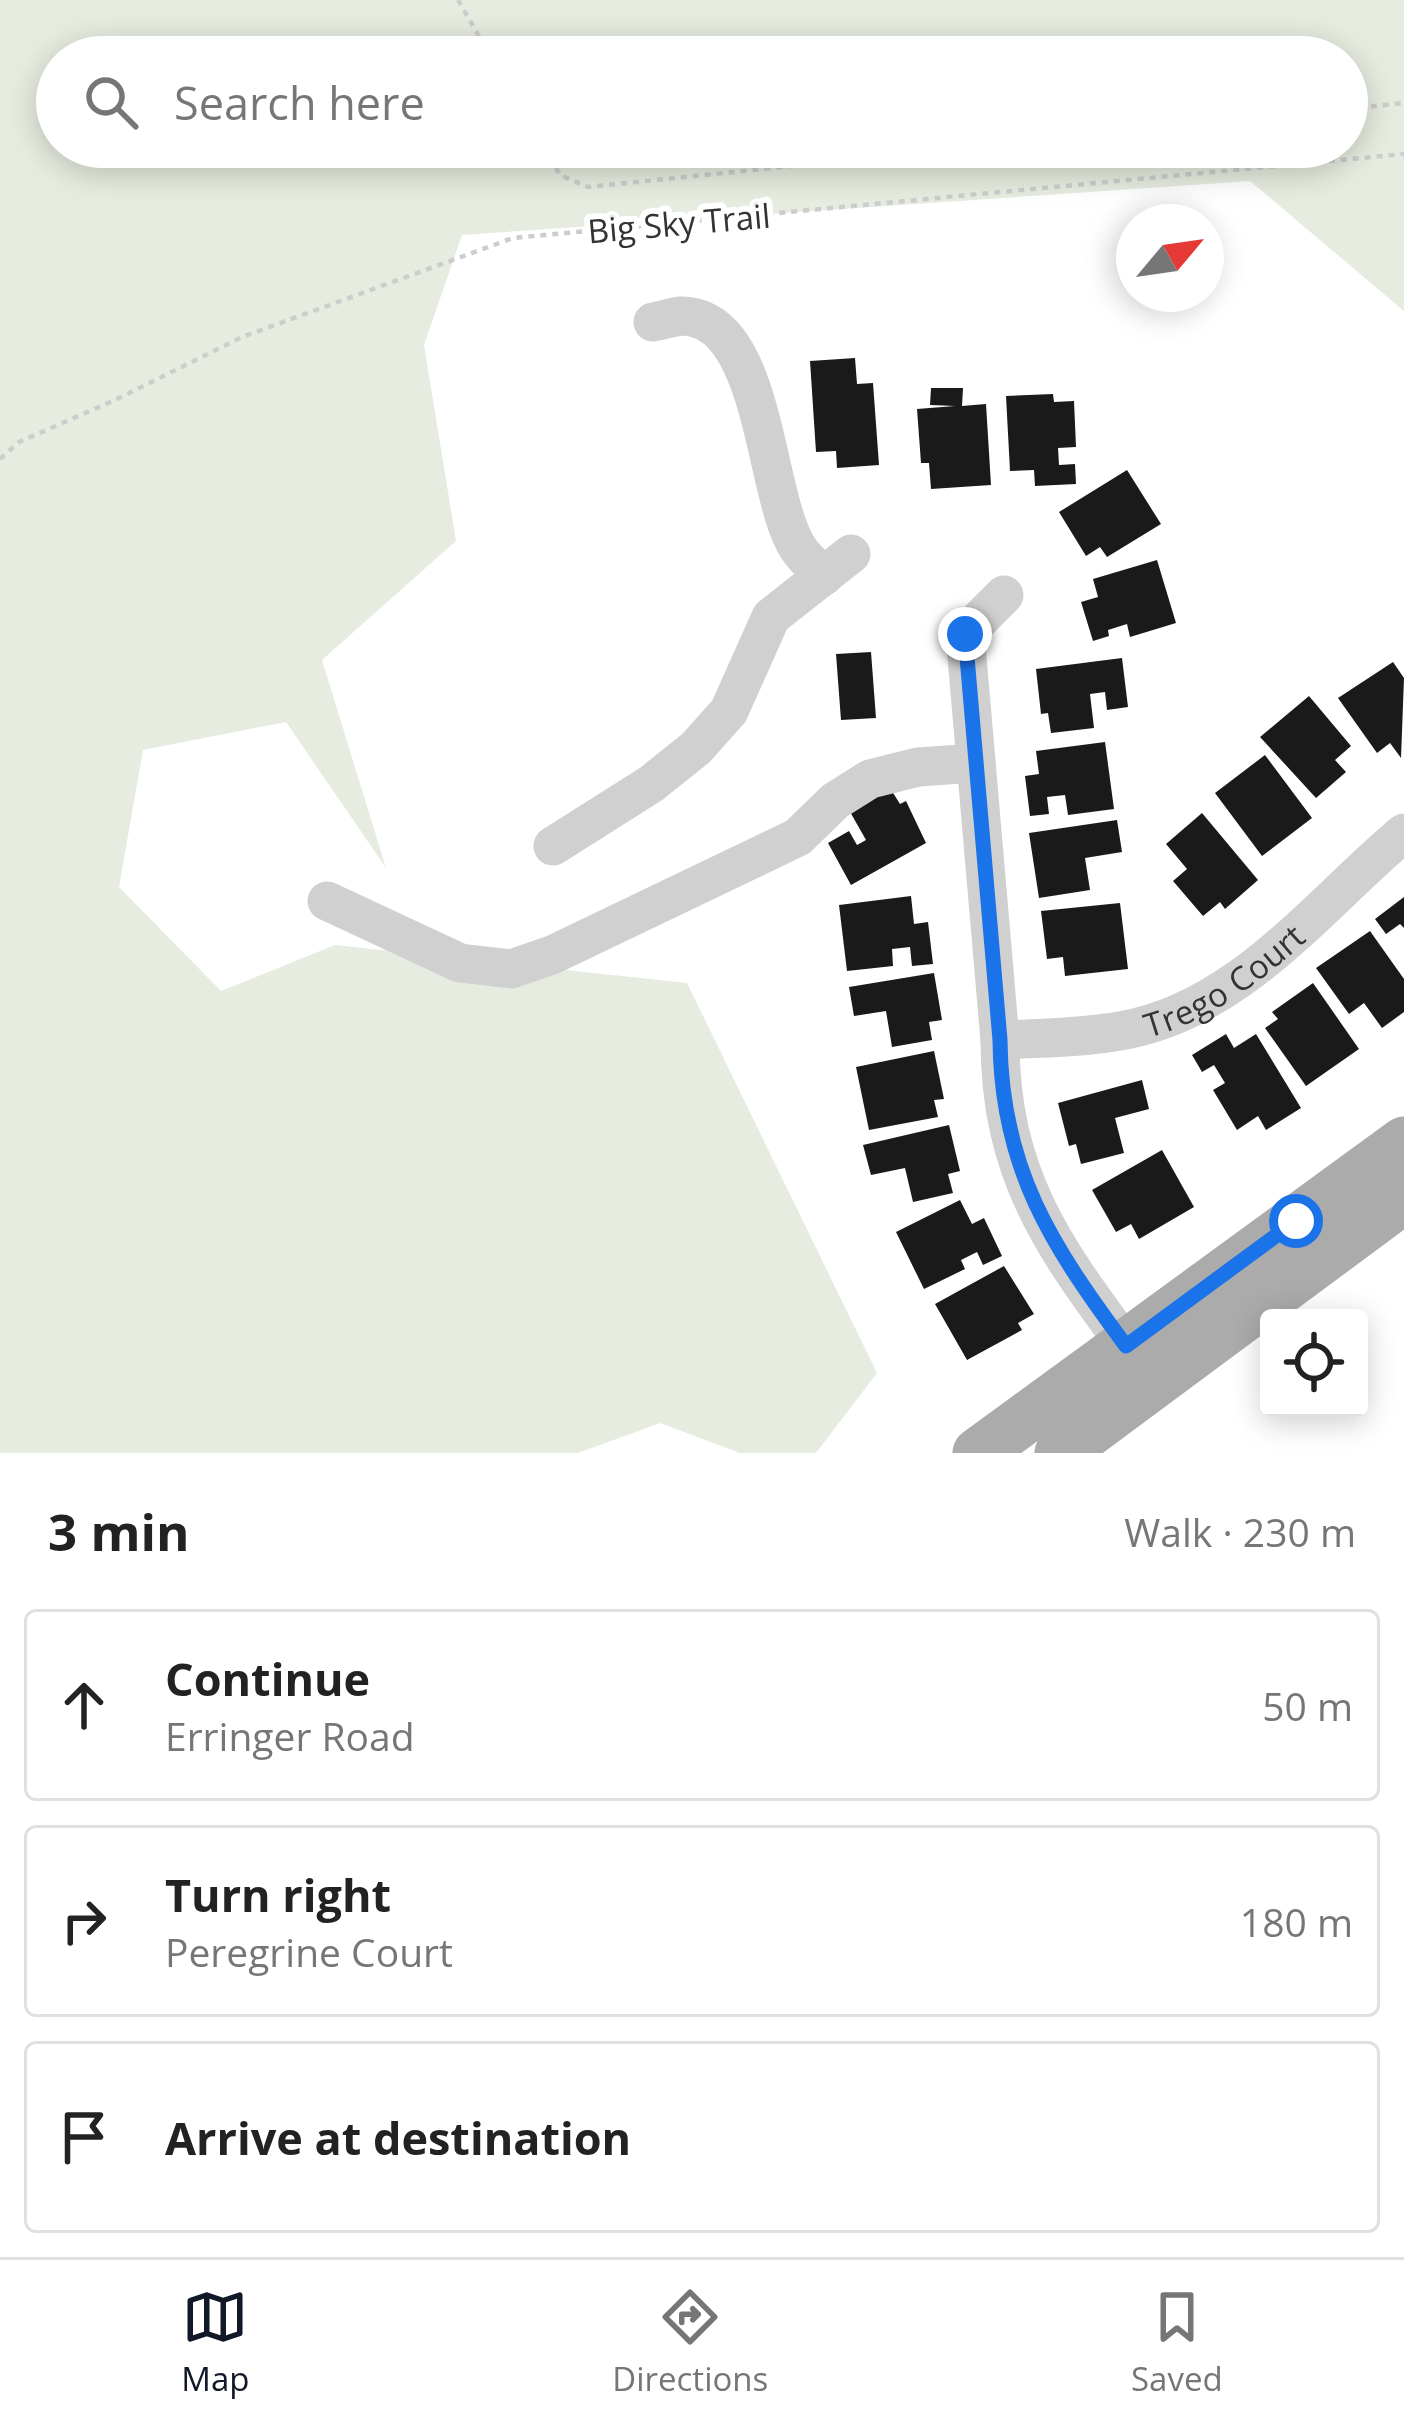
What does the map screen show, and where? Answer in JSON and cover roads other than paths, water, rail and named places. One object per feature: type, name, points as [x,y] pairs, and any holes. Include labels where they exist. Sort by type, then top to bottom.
[{"type":"main road","points":[[1060,1453],[1140,1364],[1404,1142]]},
{"type":"main road","points":[[978,1453],[1140,1364],[1404,1198]]},
{"type":"street","points":[[553,846],[651,784],[696,748],[729,711],[771,617],[837,565],[797,548],[777,495],[748,380],[727,337],[684,316],[653,322]]},
{"type":"street","points":[[1004,595],[965,634],[1000,1085],[1011,1144],[1030,1199],[1058,1251],[1140,1364]]},
{"type":"street","points":[[327,902],[460,963],[511,969],[552,955],[798,837],[835,801],[870,779],[918,767],[976,763]]},
{"type":"street","name":"Trego Court","points":[[1000,1040],[1124,1031],[1180,1013],[1249,973],[1404,833]]}]
